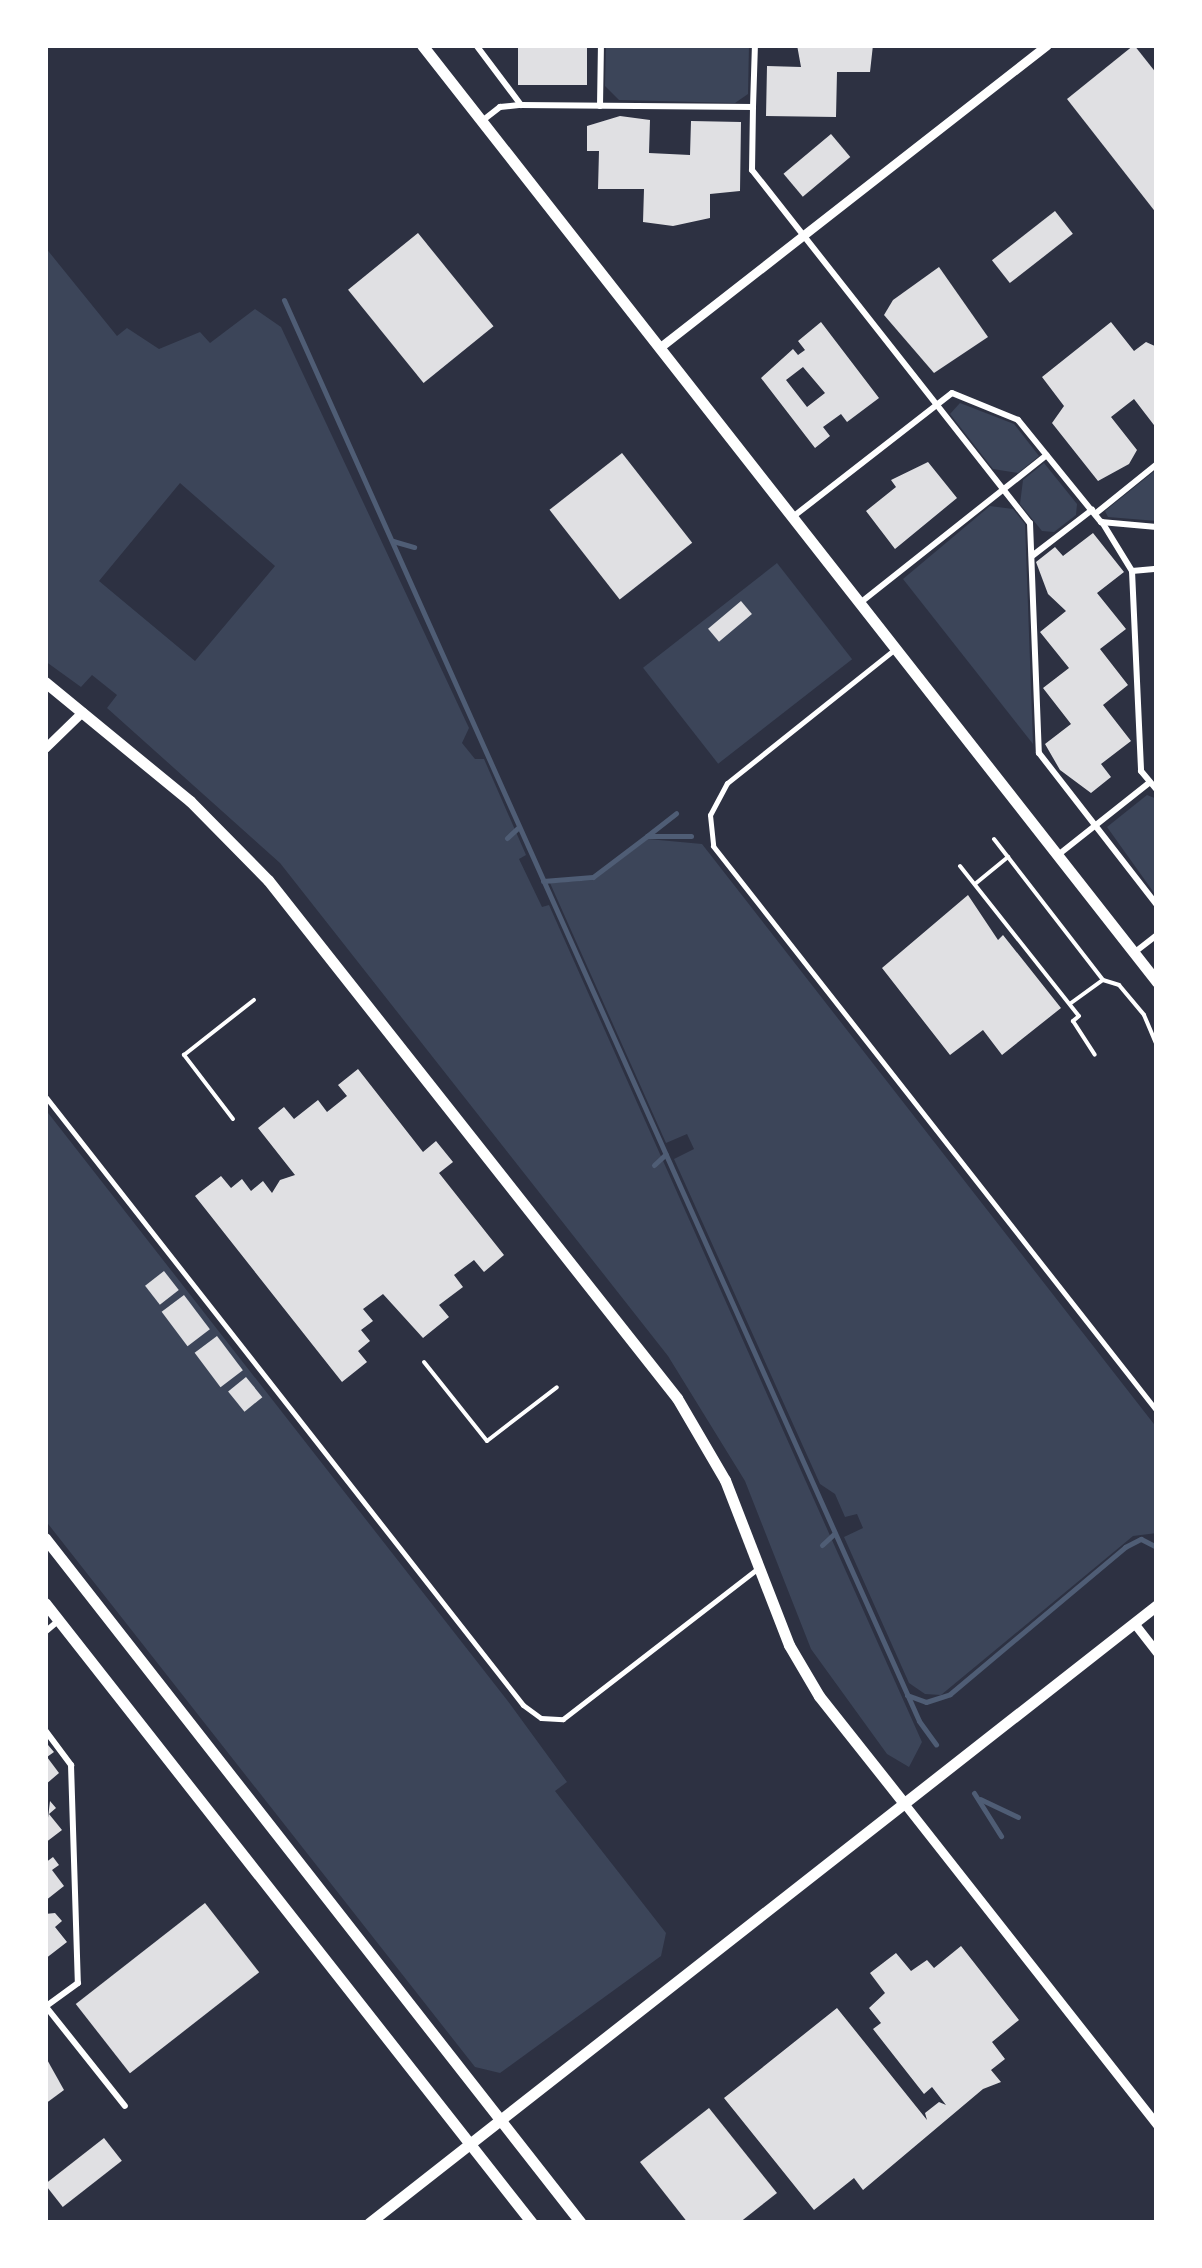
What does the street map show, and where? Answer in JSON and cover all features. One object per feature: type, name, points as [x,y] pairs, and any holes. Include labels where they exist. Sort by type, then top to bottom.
[{"type":"street","points":[[422,45],[1157,982]]},
{"type":"street","points":[[476,45],[521,105]]},
{"type":"street","points":[[600,106],[601,45]]},
{"type":"street","points":[[755,45],[752,170],[1030,523],[1038,753],[1157,905]]},
{"type":"street","points":[[660,348],[1047,45]]},
{"type":"street","points":[[482,121],[500,107],[521,105],[753,107]]},
{"type":"street","points":[[793,517],[952,393],[1018,420],[1102,522],[1132,571],[1141,771],[1157,790]]},
{"type":"street","points":[[860,602],[1046,455]]},
{"type":"street","points":[[1032,557],[1157,464]]},
{"type":"street","points":[[1102,522],[1157,527]]},
{"type":"street","points":[[1132,571],[1157,569]]},
{"type":"street","points":[[45,682],[190,801],[268,880],[570,1260],[697,1426],[725,1480],[756,1570],[819,1696],[1157,2126]]},
{"type":"street","points":[[45,748],[82,712]]},
{"type":"street","points":[[1058,855],[1150,782]]},
{"type":"street","points":[[1134,953],[1157,935]]},
{"type":"street","points":[[45,1538],[581,2223]]},
{"type":"street","points":[[45,1602],[532,2223]]},
{"type":"street","points":[[369,2223],[1157,1605]]},
{"type":"street","points":[[45,1632],[59,1620]]},
{"type":"street","points":[[1134,1624],[1157,1652]]},
{"type":"street","points":[[45,1730],[71,1764],[78,1983],[46,2008],[125,2106]]},
{"type":"lane","points":[[896,648],[727,784],[710,814],[713,846],[1157,1411]]},
{"type":"lane","points":[[45,1096],[524,1705],[541,1718],[563,1719],[756,1570]]},
{"type":"path","points":[[994,838],[1104,980],[1119,985],[1157,1045]]},
{"type":"path","points":[[975,884],[1008,858]]},
{"type":"path","points":[[960,866],[1079,1016],[1073,1021],[1096,1056]]},
{"type":"path","points":[[1070,1004],[1104,980]]},
{"type":"path","points":[[234,1119],[184,1054],[254,1000]]},
{"type":"path","points":[[424,1362],[487,1441],[557,1387]]},
{"type":"shaded area","points":[[606,45],[749,45],[748,94],[735,103],[619,100],[605,86]]},
{"type":"shaded area","points":[[45,247],[117,336],[127,328],[159,349],[200,332],[210,343],[255,309],[281,327],[469,728],[462,743],[475,759],[484,759],[526,855],[519,859],[542,907],[549,905],[922,1742],[909,1767],[887,1754],[811,1649],[745,1481],[668,1356],[280,863],[107,708],[117,695],[92,675],[81,687],[45,661]],"holes":[[[180,483],[275,566],[195,661],[99,581]]]},
{"type":"shaded area","points":[[960,403],[1014,424],[1039,456],[1018,473],[993,469],[950,414]]},
{"type":"shaded area","points":[[1044,463],[1077,504],[1076,515],[1054,532],[1042,531],[1020,504],[1023,480]]},
{"type":"shaded area","points":[[1157,469],[1157,521],[1108,517],[1105,511]]},
{"type":"shaded area","points":[[990,506],[1013,509],[1025,524],[1033,744],[903,579]]},
{"type":"shaded area","points":[[777,563],[852,659],[718,764],[643,668]]},
{"type":"shaded area","points":[[1147,795],[1157,799],[1157,897],[1107,827]]},
{"type":"shaded area","points":[[648,839],[702,844],[1157,1428],[1157,1533],[1133,1536],[941,1695],[925,1694],[909,1683],[844,1537],[863,1528],[857,1514],[845,1517],[835,1494],[820,1484],[674,1159],[694,1149],[687,1134],[666,1143],[550,883],[594,880]]},
{"type":"shaded area","points":[[45,1109],[507,1700],[567,1782],[555,1791],[666,1933],[661,1956],[500,2073],[475,2067],[45,1520]]},
{"type":"building","points":[[518,45],[587,45],[587,85],[518,85]]},
{"type":"building","points":[[797,45],[873,45],[870,72],[837,72],[836,117],[766,116],[767,66],[801,67]]},
{"type":"building","points":[[1134,45],[1157,74],[1157,214],[1067,99]]},
{"type":"building","points":[[620,116],[650,120],[649,153],[690,155],[691,121],[741,122],[740,191],[710,194],[710,218],[673,226],[643,222],[644,189],[598,189],[599,151],[587,151],[587,126]]},
{"type":"building","points":[[831,134],[850,157],[803,197],[784,174]]},
{"type":"building","points":[[1055,211],[1073,234],[1010,283],[992,260]]},
{"type":"building","points":[[418,233],[494,326],[424,383],[348,290]]},
{"type":"building","points":[[939,267],[988,337],[934,373],[884,315],[893,300]]},
{"type":"building","points":[[821,322],[879,398],[847,422],[841,414],[823,427],[830,436],[815,448],[761,378],[793,349],[798,355],[805,350],[798,341]],"holes":[[[803,367],[825,393],[807,407],[786,380]]]},
{"type":"building","points":[[1111,322],[1134,351],[1146,342],[1157,347],[1157,429],[1134,399],[1111,417],[1137,450],[1129,464],[1098,481],[1052,423],[1064,406],[1042,377]]},
{"type":"building","points":[[622,453],[692,543],[620,599],[550,510]]},
{"type":"building","points":[[928,462],[957,498],[895,549],[866,511],[896,487],[891,480]]},
{"type":"building","points":[[1093,533],[1124,572],[1097,593],[1126,629],[1100,649],[1128,685],[1103,705],[1131,741],[1101,764],[1111,777],[1091,793],[1060,770],[1045,744],[1071,724],[1043,688],[1069,668],[1040,632],[1066,611],[1048,594],[1036,562],[1055,547],[1063,556]]},
{"type":"building","points":[[741,601],[752,614],[719,642],[708,629]]},
{"type":"building","points":[[968,895],[998,940],[1003,935],[1061,1008],[1002,1055],[983,1030],[950,1055],[882,968]]},
{"type":"building","points":[[358,1069],[423,1152],[436,1141],[453,1162],[439,1173],[504,1255],[484,1272],[474,1260],[454,1275],[463,1287],[439,1305],[449,1317],[423,1338],[383,1294],[363,1309],[373,1321],[361,1330],[370,1341],[358,1351],[367,1362],[342,1382],[195,1196],[221,1176],[231,1188],[242,1179],[251,1191],[263,1181],[272,1193],[280,1180],[295,1175],[258,1128],[284,1107],[294,1119],[318,1100],[327,1112],[347,1096],[338,1085]]},
{"type":"building","points":[[164,1271],[179,1290],[160,1305],[145,1286]]},
{"type":"building","points":[[184,1295],[210,1329],[188,1346],[162,1312]]},
{"type":"building","points":[[217,1336],[243,1370],[221,1387],[195,1353]]},
{"type":"building","points":[[246,1377],[262,1397],[244,1412],[228,1391]]},
{"type":"building","points":[[47,1757],[59,1773],[45,1785]]},
{"type":"building","points":[[50,1801],[56,1808],[49,1814],[62,1830],[45,1843]]},
{"type":"building","points":[[53,1857],[59,1865],[52,1870],[64,1886],[45,1901],[45,1863]]},
{"type":"building","points":[[205,1903],[259,1972],[130,2073],[76,2004]]},
{"type":"building","points":[[55,1913],[62,1921],[55,1927],[67,1942],[45,1959],[45,1914]]},
{"type":"building","points":[[961,1946],[1019,2020],[992,2042],[1005,2059],[991,2070],[1001,2082],[983,2089],[863,2190],[854,2178],[814,2210],[724,2098],[837,2008],[927,2120],[925,2113],[939,2102],[946,2105],[932,2087],[924,2094],[873,2029],[881,2023],[869,2008],[885,1993],[870,1973],[896,1953],[911,1971],[927,1960],[934,1968]]},
{"type":"building","points":[[45,2056],[64,2090],[45,2104]]},
{"type":"building","points":[[709,2108],[777,2193],[739,2223],[688,2223],[640,2162]]},
{"type":"building","points":[[104,2138],[122,2161],[63,2207],[45,2184]]},
{"type":"waterway","points":[[284,300],[919,1721],[936,1744]]},
{"type":"waterway","points":[[393,541],[414,547]]},
{"type":"waterway","points":[[647,836],[676,813]]},
{"type":"waterway","points":[[507,838],[519,827]]},
{"type":"waterway","points":[[543,881],[593,877],[647,836],[691,836]]},
{"type":"waterway","points":[[654,1165],[666,1154]]},
{"type":"waterway","points":[[822,1545],[834,1534]]},
{"type":"waterway","points":[[907,1695],[926,1702],[950,1694],[1125,1547],[1141,1539],[1157,1547]]},
{"type":"waterway","points":[[974,1793],[1001,1836]]},
{"type":"waterway","points":[[980,1799],[1018,1817]]}]
